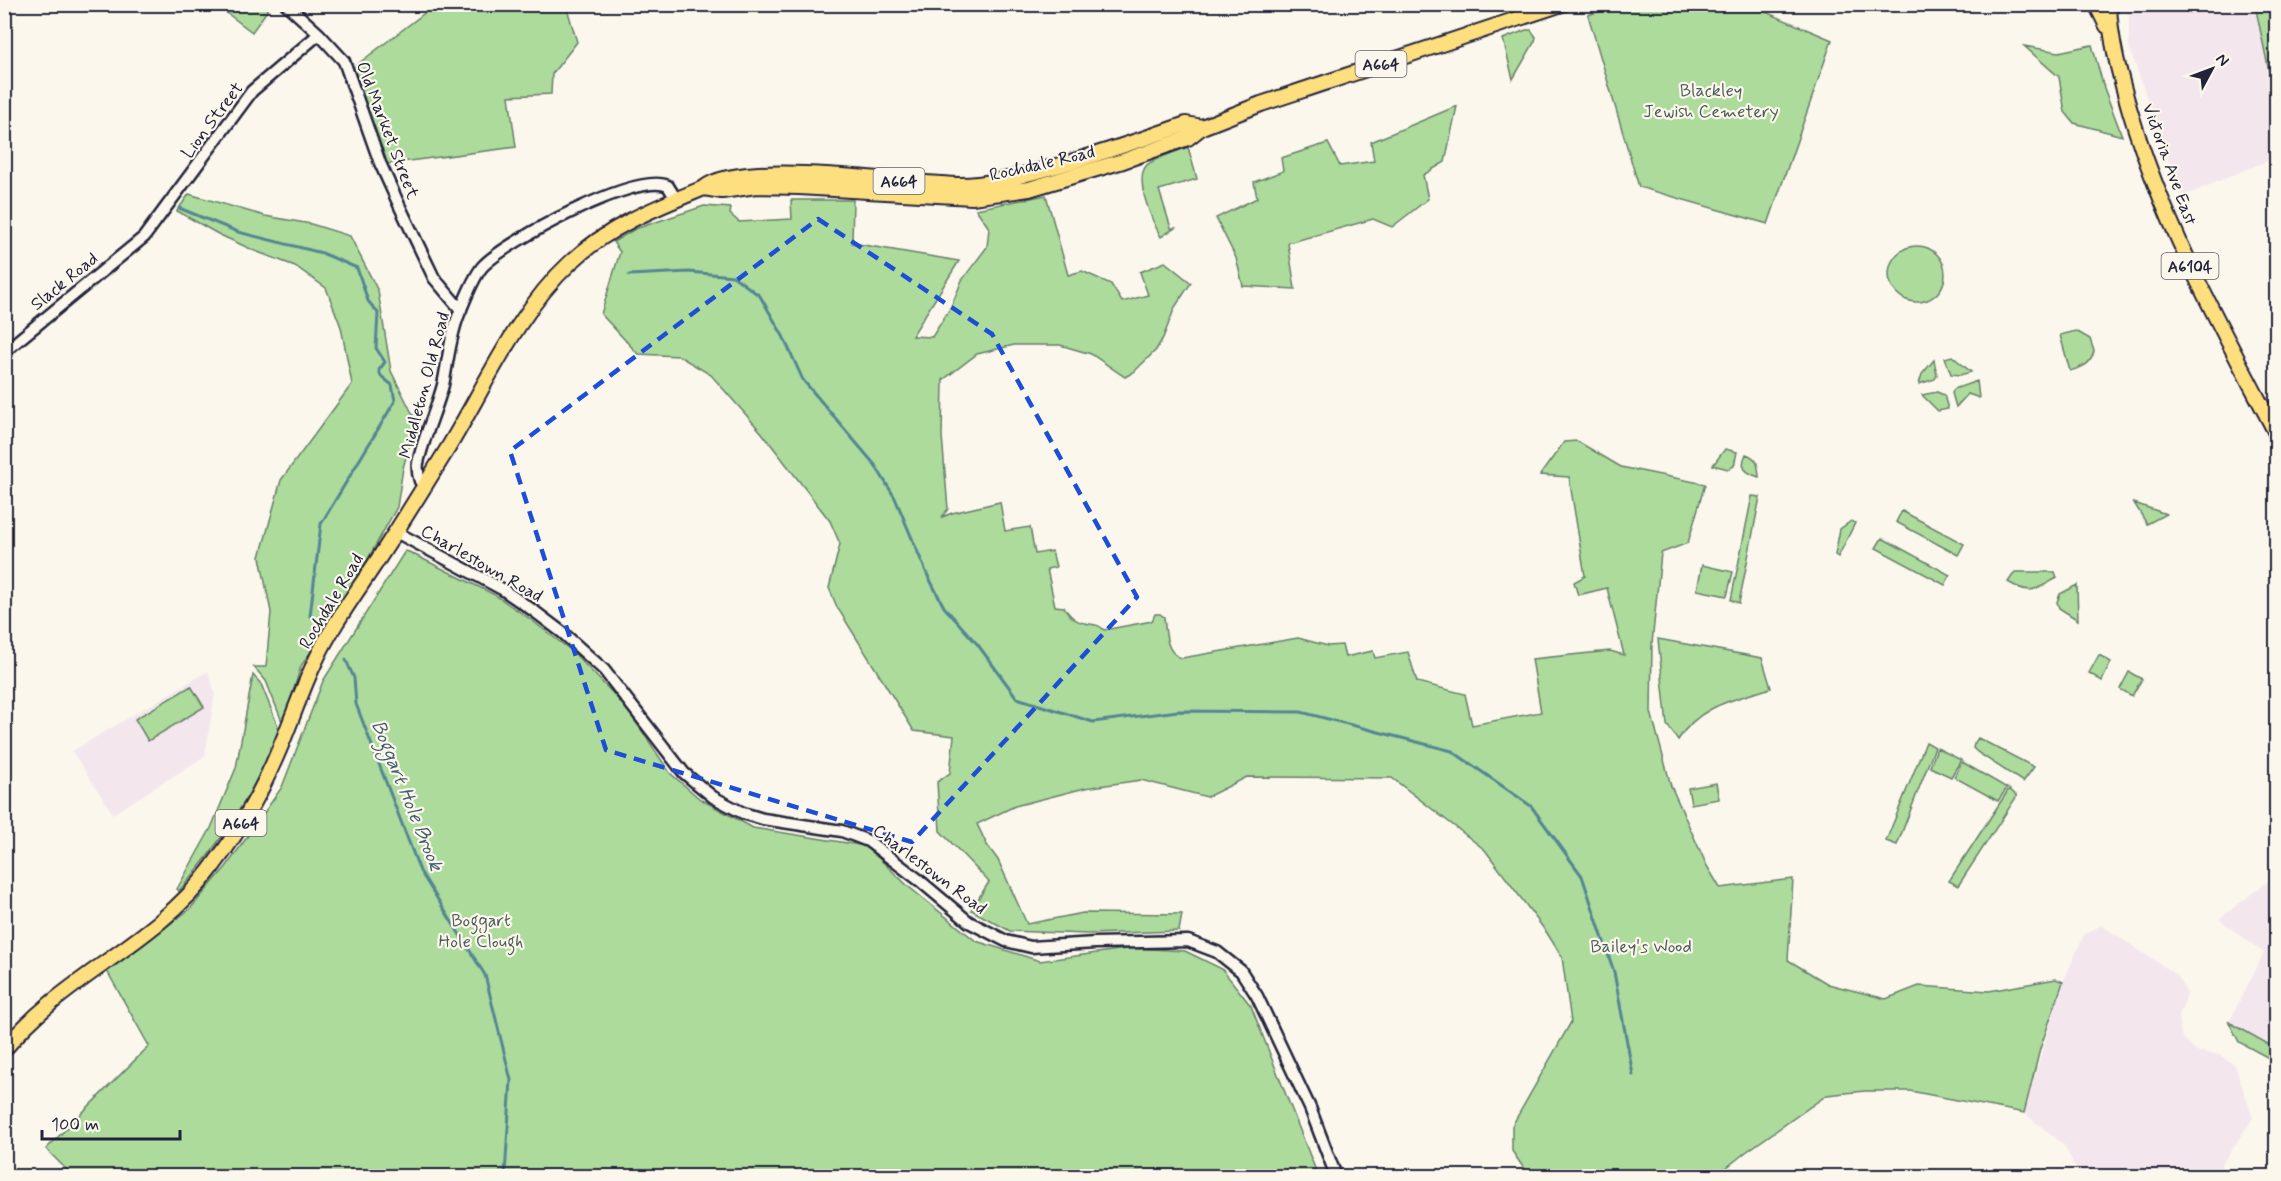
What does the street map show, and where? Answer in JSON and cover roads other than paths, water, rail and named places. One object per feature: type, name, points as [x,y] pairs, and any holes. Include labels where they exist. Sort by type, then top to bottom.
[{"type":"main road","name":"Rochdale Road","points":[[4,1050],[35,1015],[164,920],[192,894],[211,869],[267,778],[316,660],[339,618],[396,532],[519,327],[550,282],[572,261],[602,238],[645,212],[704,188],[711,182],[723,179],[769,173],[961,185],[994,183],[1086,159],[1186,124],[1202,127],[1261,104],[1562,4]]},
{"type":"main road","name":"A6104","points":[[2096,4],[2110,31]]},
{"type":"main road","name":"A6104","points":[[2109,4],[2110,31]]},
{"type":"main road","name":"Victoria Ave East","points":[[2110,31],[2134,124],[2161,202],[2205,298],[2277,433]]},
{"type":"street","name":"Old Market Street","points":[[286,4],[344,61],[380,163],[400,207],[434,278],[461,310]]},
{"type":"street","name":"Lion Street","points":[[144,237],[252,91],[319,34]]},
{"type":"street","name":"Middleton Old Road","points":[[425,485],[420,481],[418,465],[442,387],[461,310],[483,266],[519,240],[612,193],[647,184],[665,184],[671,189],[676,199]]},
{"type":"street","name":"Slack Road","points":[[4,352],[144,237]]},
{"type":"street","name":"Charlestown Road","points":[[396,532],[502,589],[563,633],[604,670],[684,773],[697,786],[728,806],[763,819],[842,831],[861,837],[901,865],[969,922],[1006,941],[1031,947],[1188,941],[1217,952],[1241,971],[1257,996],[1310,1108],[1336,1176]]},
{"type":"waterway","name":"Boggart Hole Brook","points":[[179,208],[238,232],[322,253],[357,268],[368,301],[378,313],[376,348],[385,362],[379,370],[381,376],[392,385],[395,401],[321,524],[310,616]]},
{"type":"waterway","points":[[629,275],[689,272],[733,276],[760,296],[783,336],[803,380],[875,465],[895,498],[927,574],[944,607],[978,645],[1017,698],[1093,722],[1178,711],[1301,712],[1452,751],[1531,806],[1582,876],[1614,972],[1633,1075]]},
{"type":"waterway","name":"Boggart Hole Brook","points":[[346,660],[354,678],[356,704],[420,871],[485,975],[511,1080],[505,1175]]},
{"type":"park label","name":"Blackley Jewish Cemetery","points":[[1711,100]]},
{"type":"park label","name":"Boggart Hole Clough","points":[[481,930]]},
{"type":"park label","name":"Bailey's Wood","points":[[1641,946]]}]
